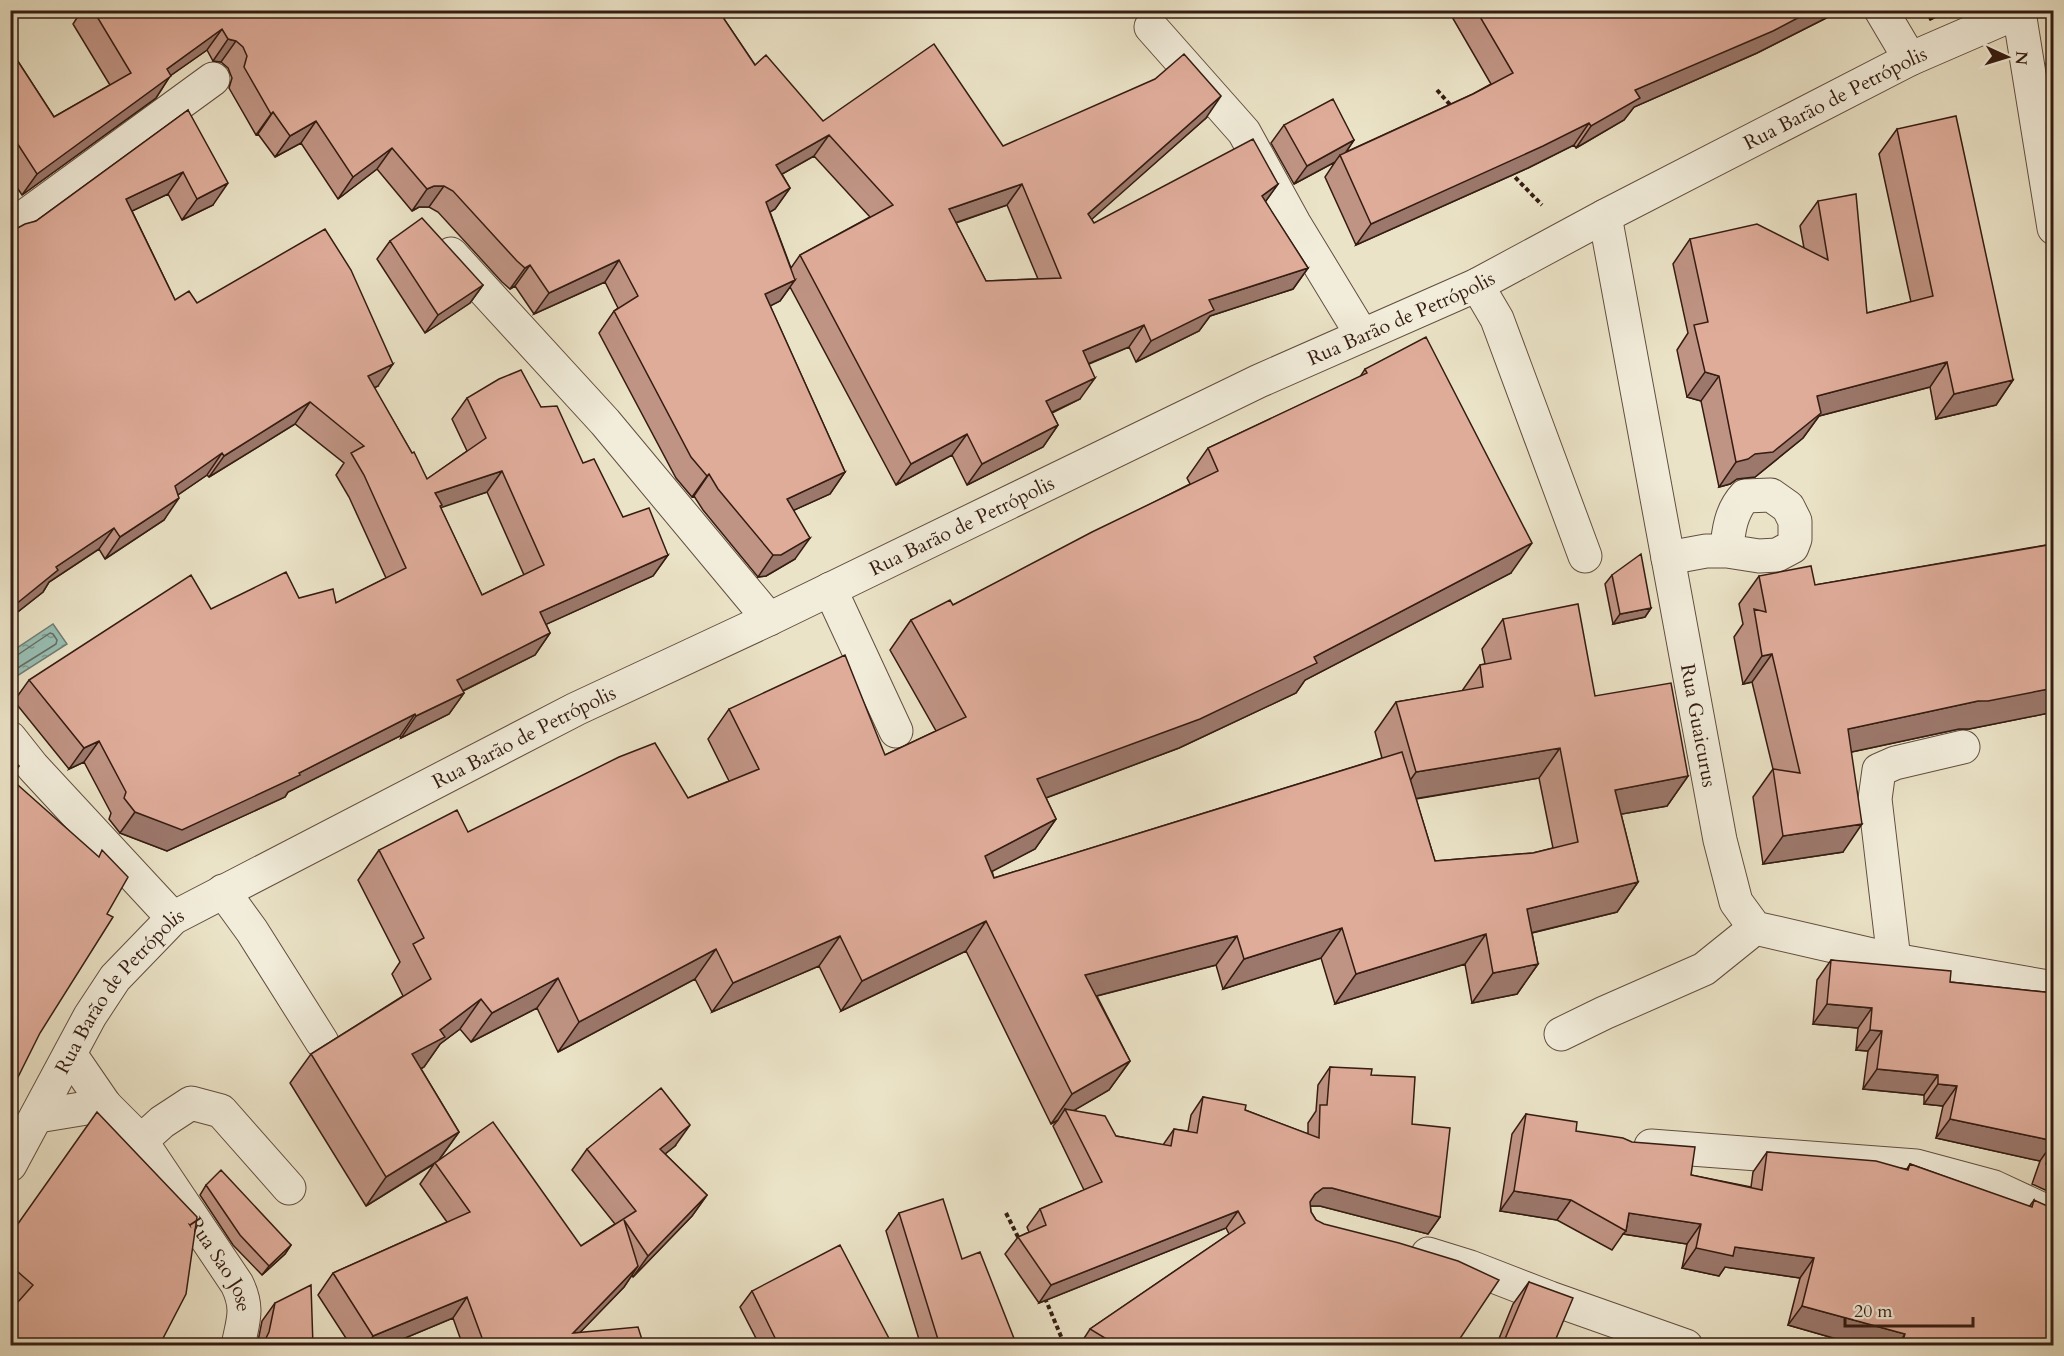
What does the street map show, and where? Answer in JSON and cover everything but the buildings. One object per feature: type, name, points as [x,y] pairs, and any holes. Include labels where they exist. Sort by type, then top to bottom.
[{"type":"street","points":[[1881,10],[1910,59]]},
{"type":"street","points":[[2021,11],[2054,228]]},
{"type":"street","name":"Rua Barão de Petrópolis","points":[[10,1165],[90,1016],[115,978],[172,918],[576,709],[769,619],[1249,386],[1477,285],[1605,216],[1910,59],[2021,11]]},
{"type":"street","points":[[1151,27],[1245,132],[1294,223],[1362,335]]},
{"type":"street","points":[[10,227],[213,79]]},
{"type":"street","name":"Rua Guaicurus","points":[[1605,216],[1720,840],[1736,902],[1755,928]]},
{"type":"street","points":[[432,233],[605,422],[769,619]]},
{"type":"street","points":[[1477,285],[1497,320],[1585,556]]},
{"type":"street","points":[[1668,558],[1706,551],[1728,551]]},
{"type":"street","points":[[830,589],[896,731]]},
{"type":"street","points":[[10,738],[33,767],[172,918]]},
{"type":"street","points":[[1894,960],[1875,799],[1879,770],[1895,763],[1963,747]]},
{"type":"street","points":[[223,891],[252,931],[322,1042]]},
{"type":"street","points":[[1561,1034],[1704,969],[1755,928],[1894,960],[2054,988]]},
{"type":"street","name":"Rua Sao Jose","points":[[70,1054],[105,1105],[141,1141],[241,1292],[245,1300],[238,1346]]},
{"type":"street","points":[[141,1141],[162,1122],[191,1103],[220,1111],[289,1188]]},
{"type":"street","points":[[38,1116],[105,1105]]},
{"type":"street","points":[[1620,1143],[1916,1166],[1994,1187],[2054,1215]]},
{"type":"street","points":[[1403,1246],[1470,1267],[1686,1346]]},
{"type":"path","points":[[1437,90],[1458,113]]},
{"type":"path","points":[[1504,166],[1541,205],[1564,238]]},
{"type":"path","points":[[1006,1213],[1021,1243]]},
{"type":"path","points":[[1044,1294],[1065,1346]]},
{"type":"water","points":[[53,624],[67,644],[14,678],[11,672],[11,652]]}]
